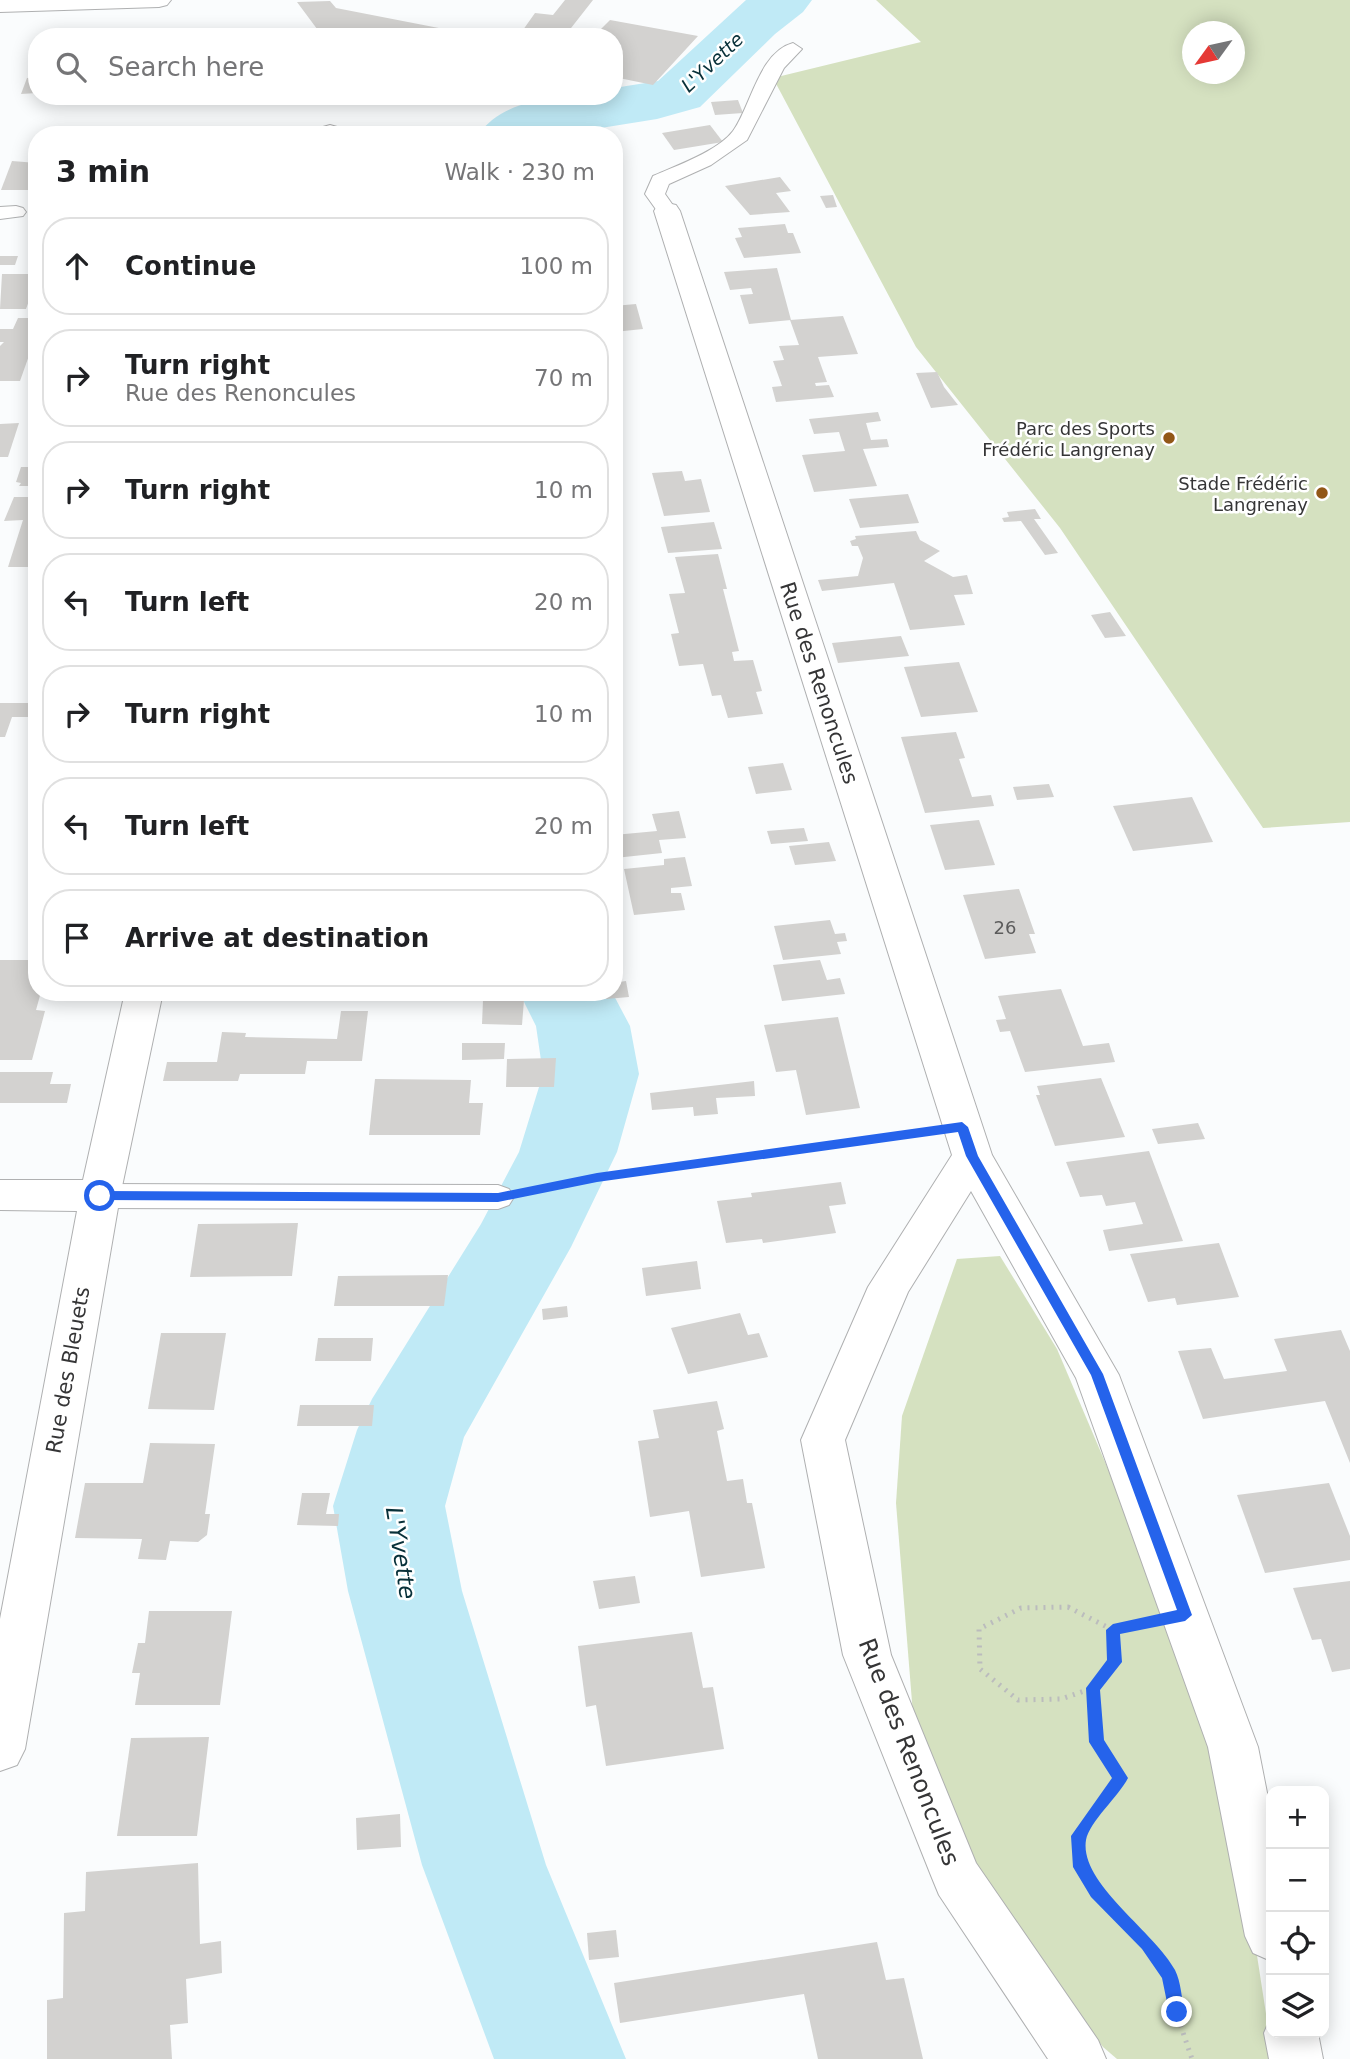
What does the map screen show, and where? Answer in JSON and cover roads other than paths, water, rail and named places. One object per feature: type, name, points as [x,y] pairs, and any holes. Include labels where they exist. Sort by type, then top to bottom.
[{"type":"street","points":[[0,5],[159,0]]},
{"type":"street","name":"Rue des Renoncules","points":[[667,211],[967,1141],[1097,1374],[1233,1748],[1266,1912]]},
{"type":"street","name":"Rue des Bleuets","points":[[0,1749],[100,1196],[142,1001]]},
{"type":"street","name":"Rue des Renoncules","points":[[967,1141],[889,1287],[823,1440],[867,1654],[957,1878],[1079,2059]]},
{"type":"street","points":[[0,1195],[100,1196]]},
{"type":"street","points":[[1292,2038],[1296,2059]]},
{"type":"lane","points":[[667,211],[655,194],[660,180],[704,160],[740,136],[776,66],[793,49]]},
{"type":"lane","points":[[100,1196],[498,1197]]},
{"type":"waterway","name":"L'Yvette","points":[[524,126],[562,114],[657,101],[679,94],[754,22],[783,0]]},
{"type":"waterway","name":"L'Yvette","points":[[560,2059],[484,1865],[405,1591],[389,1506],[411,1430],[520,1247],[568,1152],[591,1074],[583,1026],[570,1001]]},
{"type":"place","name":"Parc des Sports Frédéric Langrenay","points":[[1169,438]]},
{"type":"place","name":"Stade Frédéric Langrenay","points":[[1322,493]]}]
